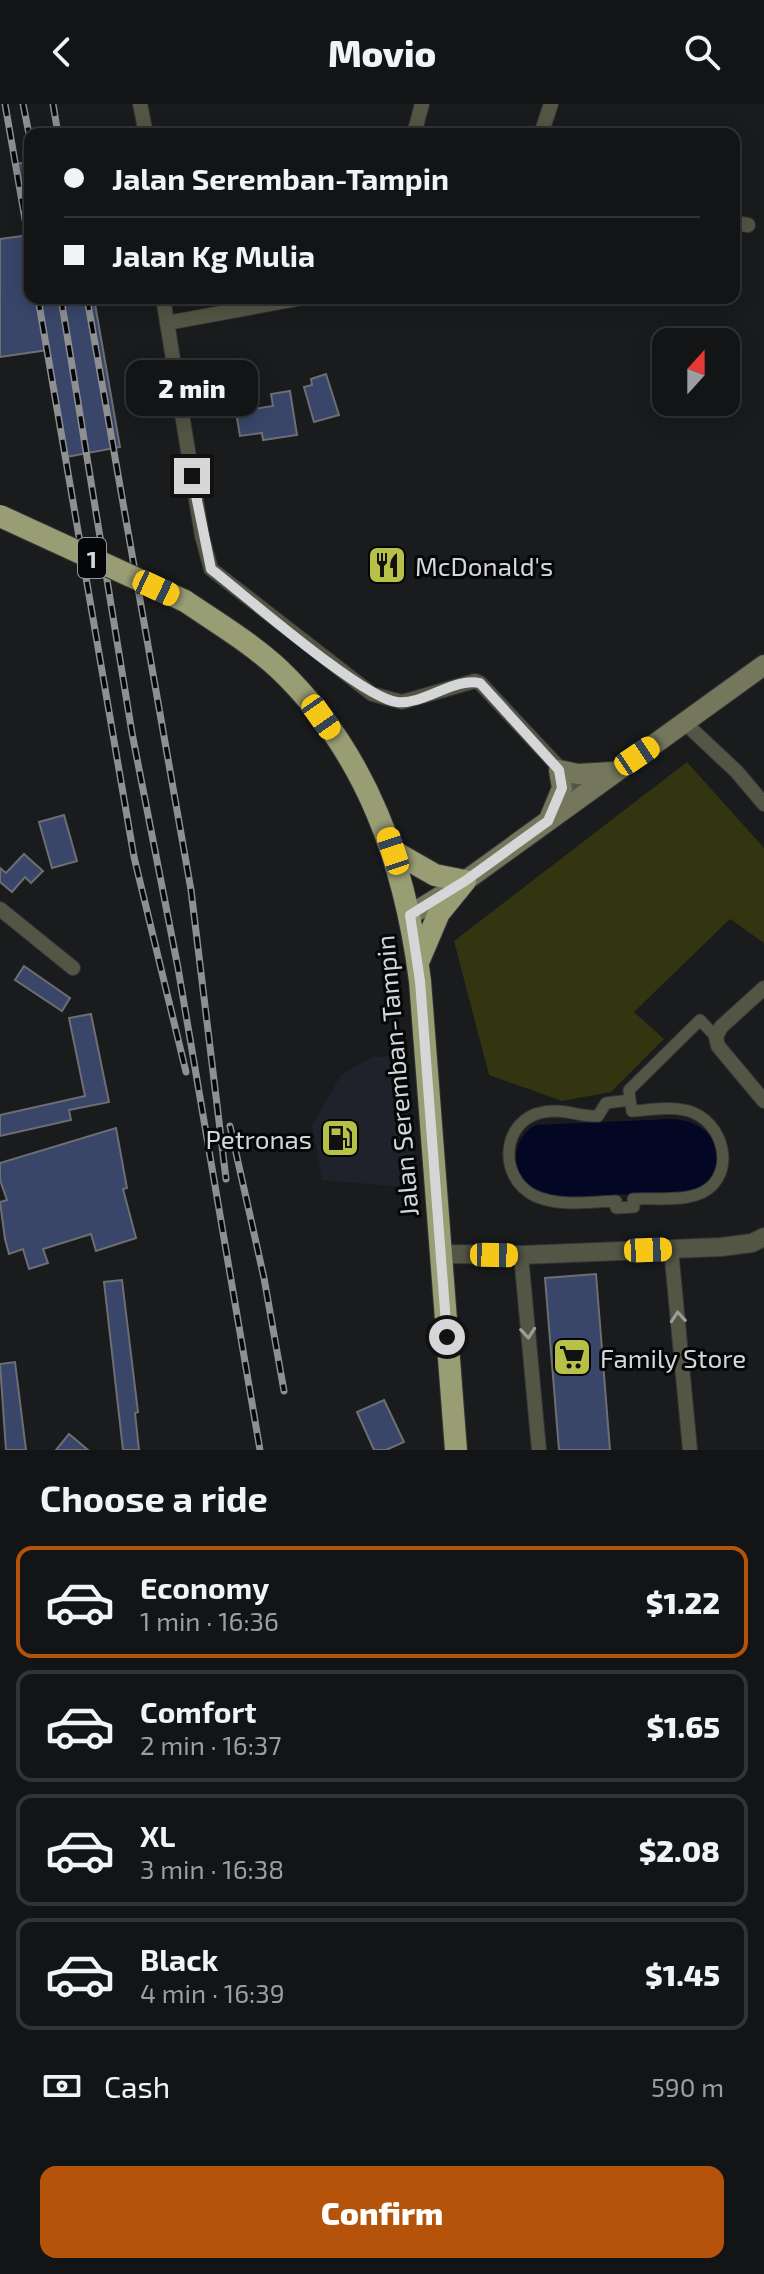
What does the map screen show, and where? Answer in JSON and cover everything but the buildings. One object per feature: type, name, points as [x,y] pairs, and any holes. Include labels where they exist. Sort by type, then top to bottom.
[{"type":"highway","name":"Jalan Seremban-Tampin","points":[[0,516],[185,601],[279,669],[321,717],[353,763],[384,823],[410,915],[418,962],[456,1450]]},
{"type":"highway","points":[[393,851],[435,875],[465,881],[439,913],[418,962]]},
{"type":"main road","points":[[410,915],[465,881],[764,665]]},
{"type":"main road","points":[[548,821],[562,788],[559,770],[578,774],[613,772]]},
{"type":"street","points":[[140,104],[145,128]]},
{"type":"street","points":[[416,128],[422,104]]},
{"type":"street","points":[[543,128],[551,104]]},
{"type":"street","points":[[164,304],[202,536],[211,569],[346,675],[387,700],[402,702],[480,683],[584,794]]},
{"type":"street","points":[[167,323],[270,304]]},
{"type":"street","points":[[685,723],[737,772],[764,804]]},
{"type":"street","points":[[0,909],[73,968]]},
{"type":"street","points":[[716,1037],[721,1027],[764,988]]},
{"type":"street","points":[[630,1100],[606,1103],[598,1116],[582,1117],[572,1110],[542,1112],[528,1117],[519,1126],[507,1153],[507,1161],[520,1185],[533,1195],[551,1201],[616,1201],[616,1208],[634,1207],[633,1199],[695,1195],[712,1185],[724,1155],[723,1143],[713,1129],[691,1112],[672,1108],[632,1111],[629,1090],[700,1020],[764,1101]]},
{"type":"street","points":[[440,1254],[521,1255],[721,1247],[752,1243],[764,1237]]},
{"type":"street","points":[[671,1249],[690,1450]]},
{"type":"street","points":[[521,1255],[539,1450]]},
{"type":"shaded area","points":[[395,1056],[397,1091],[403,1112],[413,1118],[416,1188],[322,1180],[312,1125],[341,1075],[372,1057]]},
{"type":"green space","points":[[687,762],[764,848],[764,943],[730,919],[634,1012],[664,1039],[611,1092],[562,1101],[489,1075],[454,941]]},
{"type":"water","points":[[671,1119],[701,1127],[716,1147],[718,1159],[715,1171],[707,1182],[693,1192],[553,1197],[539,1195],[518,1177],[516,1162],[520,1141],[536,1125]]},
{"type":"railway","points":[[5,104],[24,213]]},
{"type":"railway","points":[[23,104],[28,128]]},
{"type":"railway","points":[[53,104],[57,128]]},
{"type":"railway","points":[[39,304],[134,857],[186,1072]]},
{"type":"railway","points":[[62,304],[132,733],[178,968],[260,1450]]},
{"type":"railway","points":[[88,304],[191,890],[226,1179]]},
{"type":"railway","points":[[230,1126],[264,1278],[284,1391]]},
{"type":"place","name":"McDonald's","points":[[387,565]]},
{"type":"place","name":"Petronas","points":[[340,1138]]},
{"type":"place","name":"Family Store","points":[[572,1357]]},
{"type":"route","points":[[192,476],[211,569],[372,694],[402,702],[475,681],[480,683],[559,770],[560,800],[548,821],[465,881],[410,915],[420,981],[447,1337]]}]
